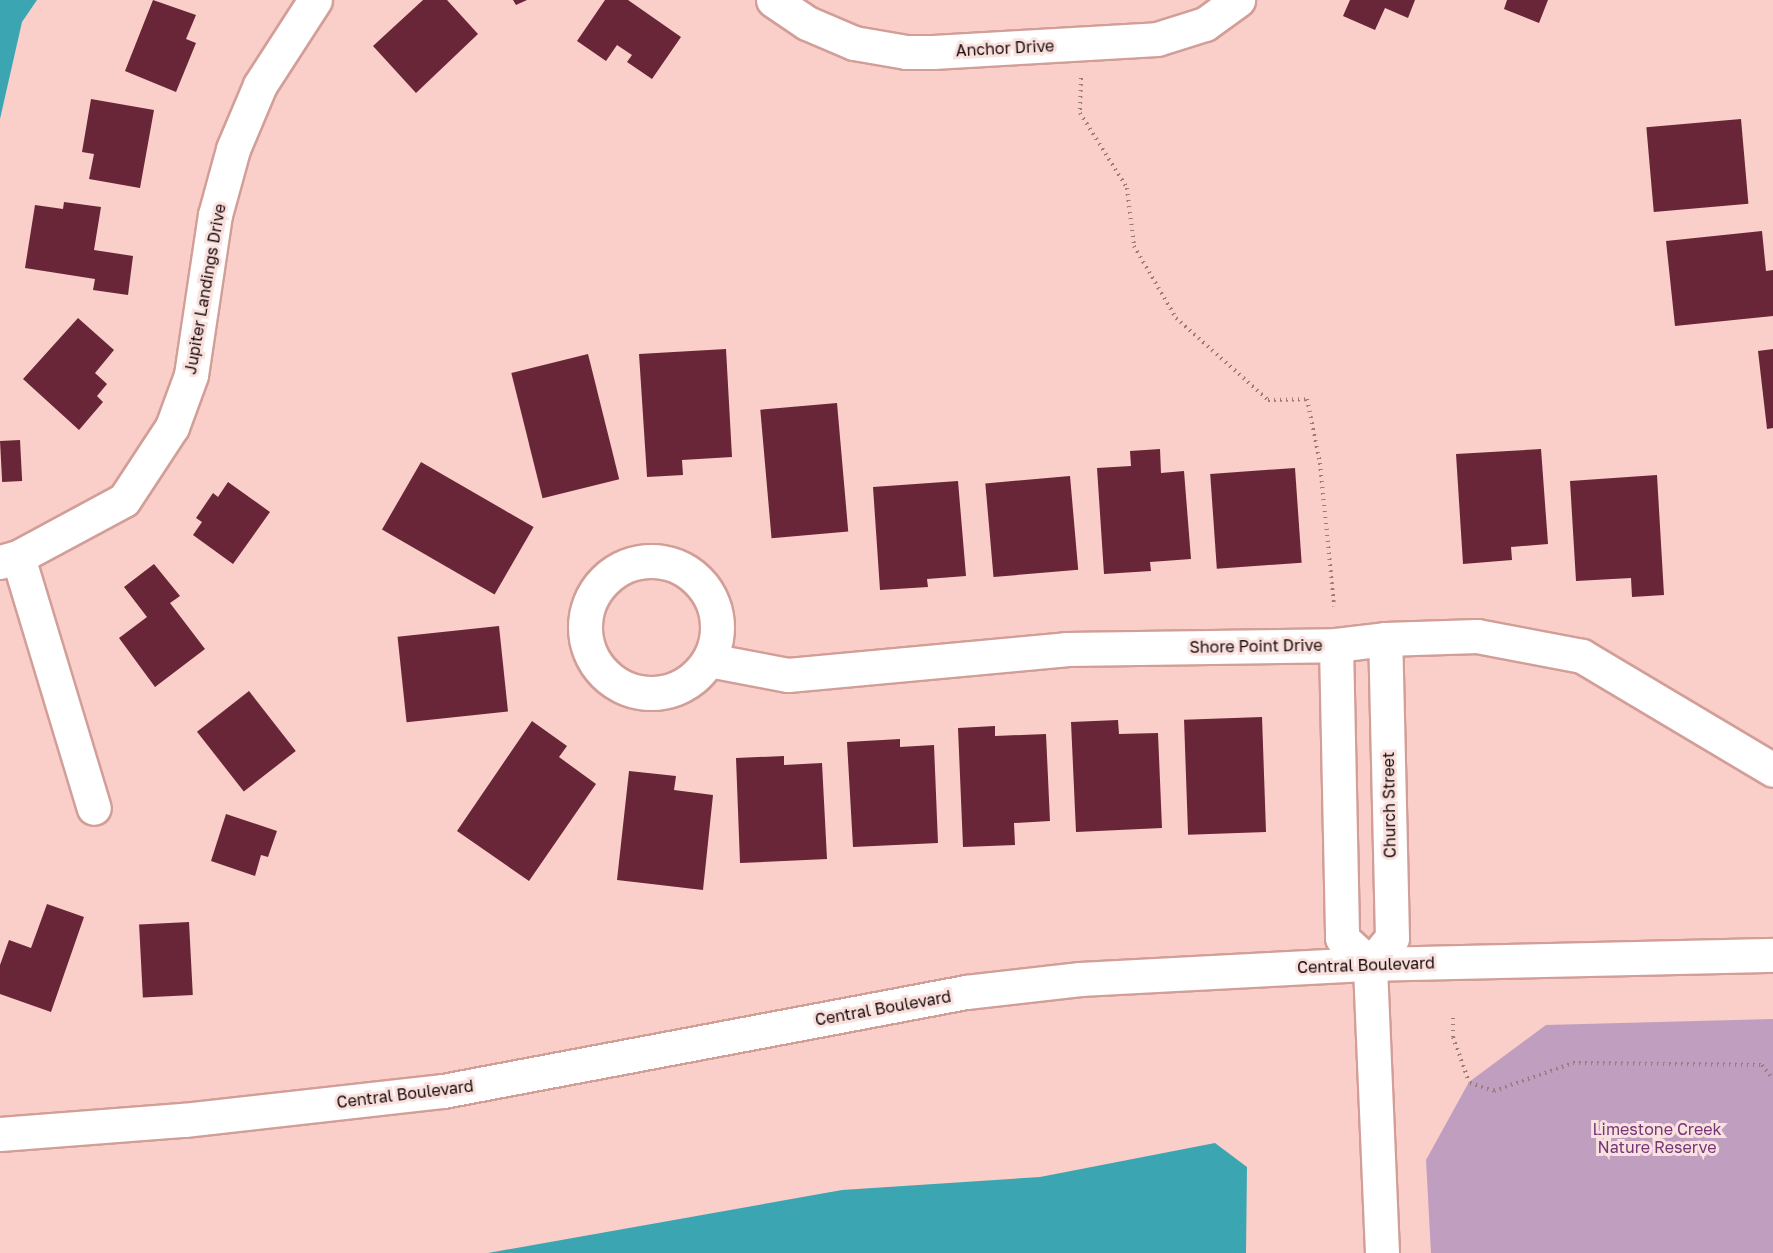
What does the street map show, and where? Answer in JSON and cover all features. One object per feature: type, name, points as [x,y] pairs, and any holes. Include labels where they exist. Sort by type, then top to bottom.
[{"type":"street","name":"Jupiter Landings Drive","points":[[94,808],[9,559],[124,500],[172,427],[191,375],[215,215],[233,149],[260,85],[315,0]]},
{"type":"street","name":"Anchor Drive","points":[[773,0],[807,23],[846,40],[915,52],[1157,39],[1205,24],[1238,0]]},
{"type":"street","points":[[653,560],[675,565],[695,577],[709,595],[717,616],[717,639],[709,660],[696,676],[668,690],[637,692],[617,684],[601,670],[590,652],[585,632],[596,591],[611,574],[631,563],[653,560]]},
{"type":"street","name":"Shore Point Drive","points":[[709,660],[788,675],[1066,649],[1336,645],[1385,639],[1477,636],[1582,656],[1773,770]]},
{"type":"street","name":"Church Street","points":[[1370,963],[1392,938],[1385,639]]},
{"type":"street","points":[[1336,645],[1342,938],[1370,963],[1382,1253]]},
{"type":"street","name":"Central Boulevard","points":[[0,1134],[184,1120],[443,1091],[966,992],[1080,979],[1370,963],[1773,955]]},
{"type":"path","points":[[1081,78],[1080,113],[1127,188],[1134,246],[1176,318],[1268,400],[1307,399],[1320,464],[1334,606]]},
{"type":"path","points":[[1453,1018],[1453,1037],[1469,1083],[1494,1091],[1573,1063],[1762,1065],[1773,1079]]},
{"type":"green space","name":"Limestone Creek Nature Reserve","points":[[1773,1019],[1773,1253],[1431,1253],[1426,1160],[1469,1082],[1546,1025]]},
{"type":"water","points":[[0,0],[37,0],[22,22],[0,119]]},
{"type":"water","points":[[1215,1143],[1247,1167],[1246,1253],[488,1253],[842,1190],[1040,1177]]},
{"type":"building","points":[[153,0],[196,15],[186,39],[196,43],[176,92],[125,71]]},
{"type":"building","points":[[423,0],[447,0],[478,34],[416,93],[373,46]]},
{"type":"building","points":[[513,0],[527,0],[516,5]]},
{"type":"building","points":[[605,0],[628,0],[681,37],[652,79],[627,62],[632,55],[617,45],[606,61],[577,41]]},
{"type":"building","points":[[1350,0],[1415,0],[1408,18],[1385,8],[1375,30],[1343,16]]},
{"type":"building","points":[[1507,0],[1548,0],[1539,23],[1504,9]]},
{"type":"building","points":[[91,99],[154,110],[140,188],[89,179],[94,154],[82,152]]},
{"type":"building","points":[[1741,119],[1748,204],[1654,212],[1646,127]]},
{"type":"building","points":[[64,202],[101,207],[94,250],[133,256],[128,295],[93,290],[95,279],[25,268],[35,205],[63,209]]},
{"type":"building","points":[[1762,231],[1766,271],[1773,270],[1773,316],[1675,326],[1666,241]]},
{"type":"building","points":[[78,318],[114,350],[95,373],[107,384],[97,396],[103,402],[79,430],[23,379]]},
{"type":"building","points":[[726,349],[732,457],[682,460],[683,475],[647,477],[639,354]]},
{"type":"building","points":[[1773,349],[1773,428],[1767,429],[1758,351]]},
{"type":"building","points":[[588,354],[619,479],[543,498],[511,373]]},
{"type":"building","points":[[837,403],[848,532],[772,538],[760,410]]},
{"type":"building","points":[[20,440],[22,481],[2,482],[0,441]]},
{"type":"building","points":[[1160,449],[1161,473],[1184,471],[1191,559],[1150,562],[1151,571],[1104,574],[1097,468],[1131,466],[1130,451]]},
{"type":"building","points":[[1541,449],[1548,544],[1511,547],[1512,560],[1463,564],[1456,454]]},
{"type":"building","points":[[421,462],[534,527],[495,595],[382,530]]},
{"type":"building","points":[[1295,468],[1302,563],[1217,569],[1210,474]]},
{"type":"building","points":[[1657,475],[1664,595],[1632,597],[1631,578],[1576,581],[1570,481]]},
{"type":"building","points":[[1070,476],[1078,570],[994,577],[985,483]]},
{"type":"building","points":[[958,481],[966,576],[927,579],[928,587],[880,590],[873,487]]},
{"type":"building","points":[[228,482],[270,512],[233,564],[193,535],[202,522],[196,518],[213,493],[218,497]]},
{"type":"building","points":[[154,564],[180,596],[170,603],[205,649],[155,687],[119,638],[147,617],[124,587]]},
{"type":"building","points":[[499,626],[508,712],[407,722],[398,637]]},
{"type":"building","points":[[249,691],[296,751],[244,792],[197,732]]},
{"type":"building","points":[[1262,717],[1266,832],[1188,835],[1184,720]]},
{"type":"building","points":[[1118,720],[1119,734],[1158,733],[1162,828],[1076,832],[1071,722]]},
{"type":"building","points":[[532,721],[567,746],[559,757],[596,784],[529,881],[457,831]]},
{"type":"building","points":[[995,726],[995,736],[1046,734],[1050,821],[1014,823],[1015,845],[963,847],[958,728]]},
{"type":"building","points":[[900,739],[900,747],[934,745],[938,843],[853,847],[847,742]]},
{"type":"building","points":[[784,756],[784,765],[822,763],[827,859],[740,863],[736,758]]},
{"type":"building","points":[[629,771],[676,776],[674,790],[713,795],[703,890],[617,880]]},
{"type":"building","points":[[226,814],[277,831],[268,857],[261,855],[255,876],[211,861]]},
{"type":"building","points":[[47,904],[84,917],[51,1012],[0,994],[0,965],[9,940],[31,948]]},
{"type":"building","points":[[189,922],[193,995],[143,998],[139,925]]}]
